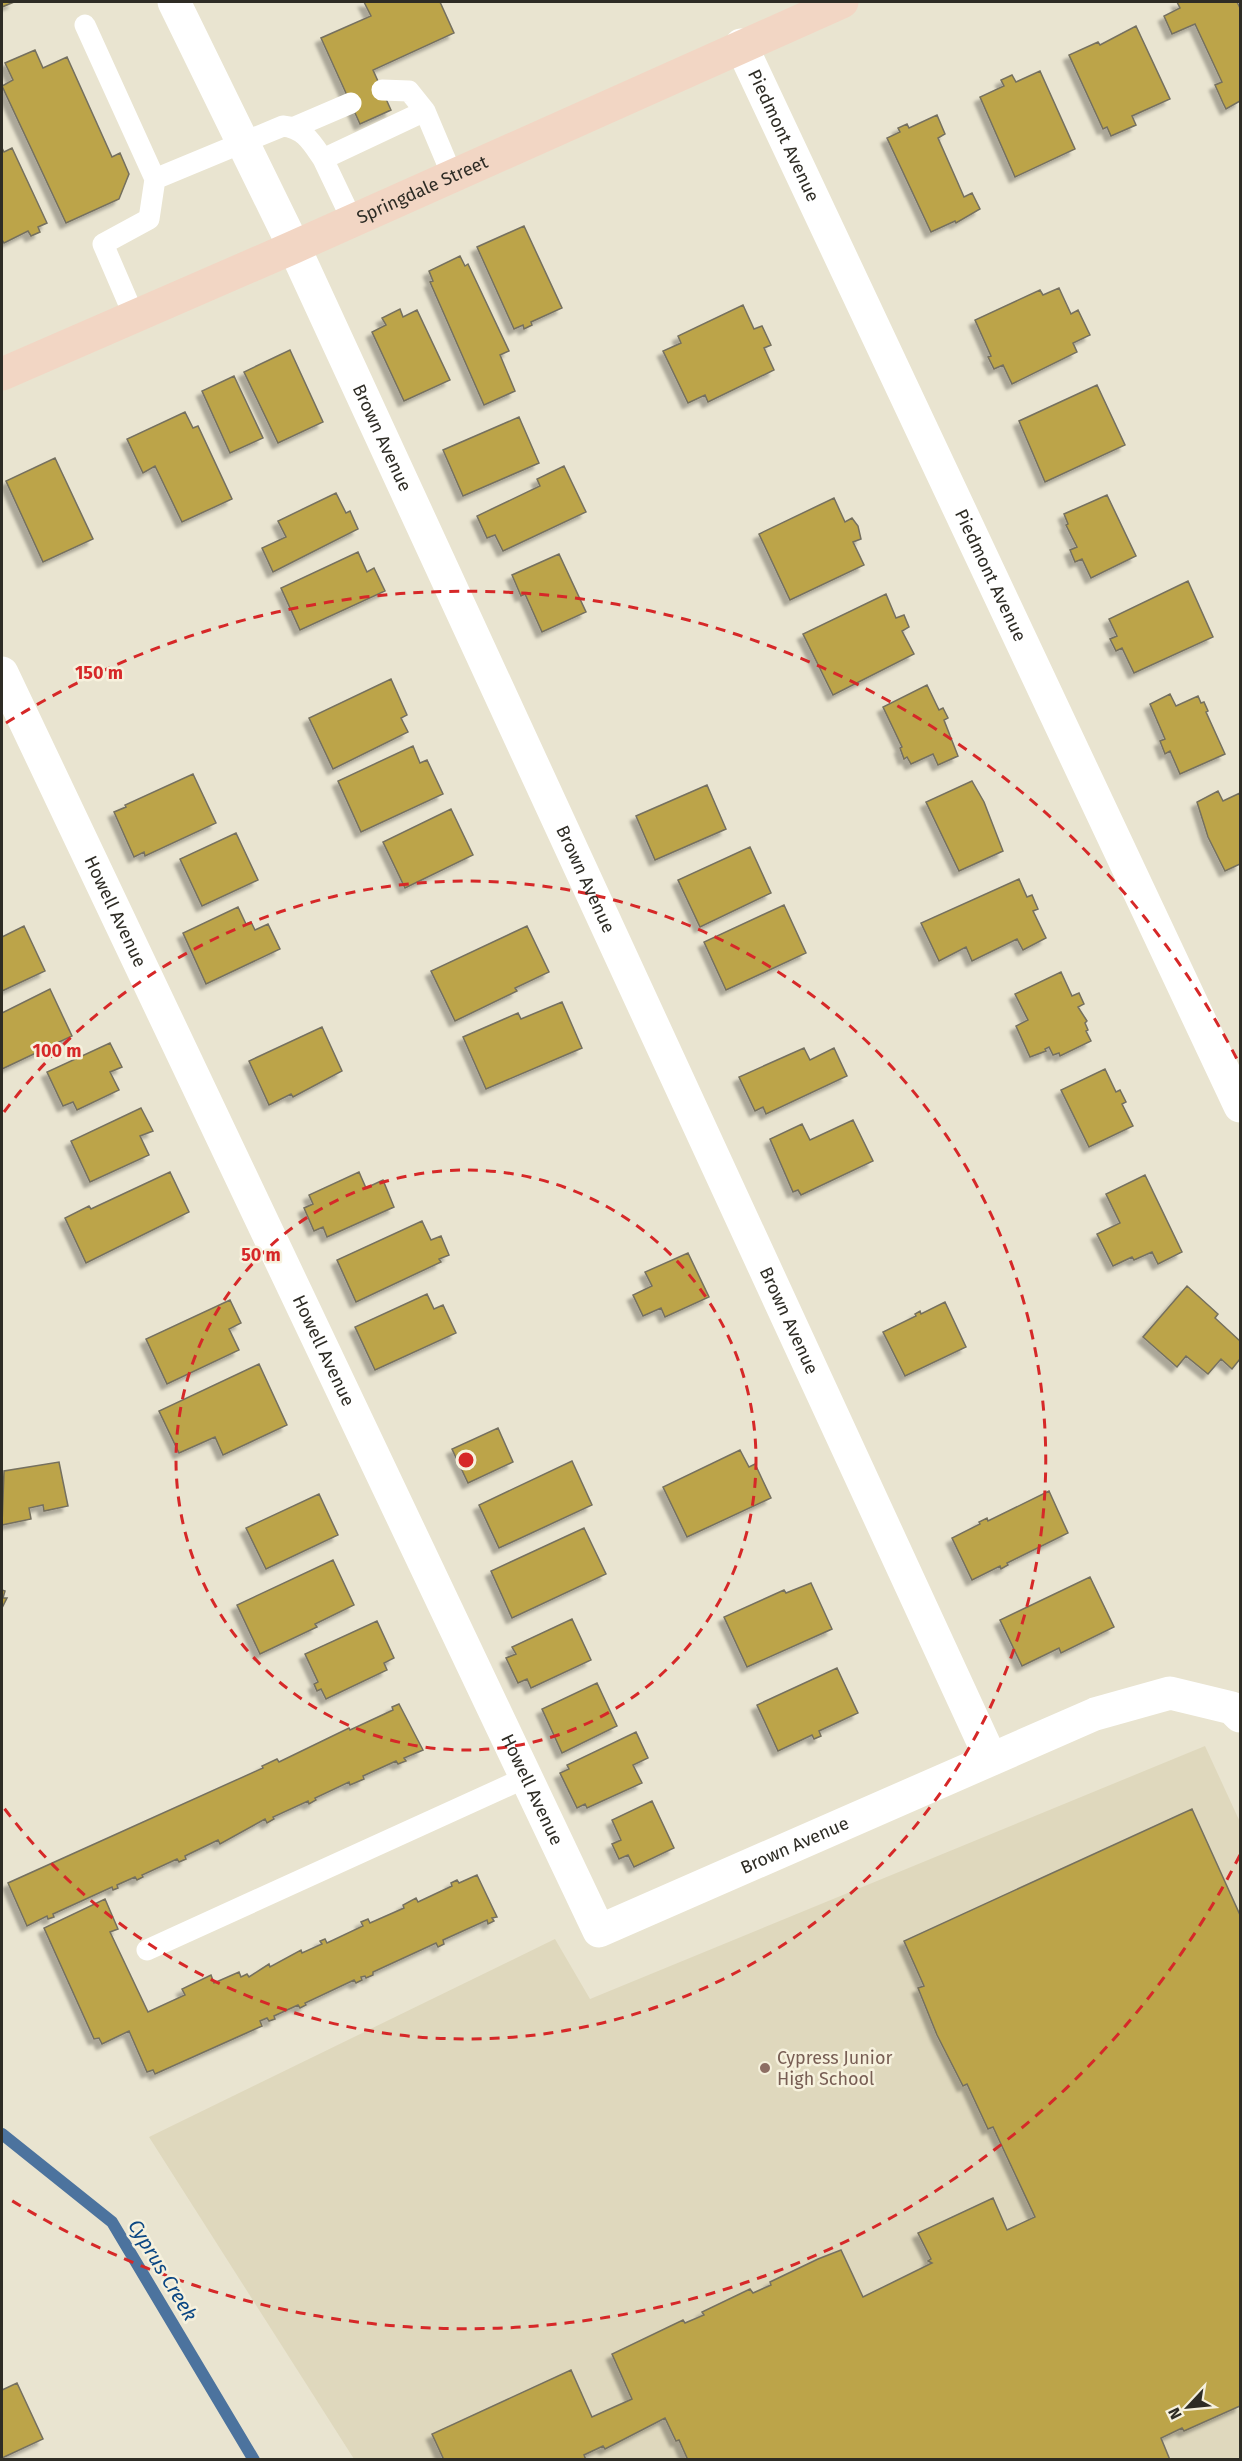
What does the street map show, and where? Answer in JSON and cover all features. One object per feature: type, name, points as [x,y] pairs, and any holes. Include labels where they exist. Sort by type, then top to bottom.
[{"type":"street","name":"Brown Avenue","points":[[174,2],[294,247],[991,1759]]},
{"type":"street","name":"Springdale Street","points":[[2,374],[294,247],[741,45],[842,2]]},
{"type":"street","name":"Piedmont Avenue","points":[[741,45],[1240,1106]]},
{"type":"street","name":"Howell Avenue","points":[[2,673],[599,1931]]},
{"type":"street","name":"Brown Avenue","points":[[599,1931],[1095,1714],[1170,1693],[1232,1708],[1240,1716]]},
{"type":"lane","points":[[85,25],[155,179],[149,219],[103,244],[134,316]]},
{"type":"lane","points":[[382,90],[409,91],[425,111],[452,176]]},
{"type":"lane","points":[[155,179],[242,141],[283,126],[295,127],[351,103]]},
{"type":"lane","points":[[323,159],[425,111]]},
{"type":"lane","points":[[295,127],[307,136],[323,159],[352,220]]},
{"type":"lane","points":[[147,1950],[525,1778]]},
{"type":"shaded area","name":"Cypress Junior High School","points":[[1205,1746],[1240,1822],[1240,2459],[354,2459],[149,2137],[555,1939],[590,1999]]},
{"type":"building","points":[[2,2],[14,2],[2,7]]},
{"type":"building","points":[[364,2],[440,2],[454,33],[373,70],[391,110],[360,124],[321,38],[371,16]]},
{"type":"building","points":[[1177,2],[1237,2],[1240,8],[1240,101],[1226,109],[1215,85],[1222,82],[1195,24],[1172,34],[1164,16],[1180,8]]},
{"type":"building","points":[[1136,26],[1170,99],[1132,116],[1136,125],[1111,136],[1107,127],[1103,129],[1069,55],[1098,42],[1100,45]]},
{"type":"building","points":[[35,50],[43,68],[67,57],[112,157],[120,153],[129,174],[119,199],[66,223],[2,86],[13,80],[5,63]]},
{"type":"building","points":[[1040,71],[1075,149],[1015,177],[980,97],[1004,86],[1001,80],[1012,75],[1016,82]]},
{"type":"building","points":[[937,115],[945,134],[938,138],[964,197],[972,193],[980,209],[956,223],[955,221],[931,232],[887,138],[900,132],[898,128],[907,124],[909,128]]},
{"type":"building","points":[[2,148],[4,152],[12,148],[47,223],[38,227],[40,232],[31,236],[28,231],[4,243],[2,240]]},
{"type":"building","points":[[524,226],[562,308],[531,322],[532,325],[524,329],[523,325],[514,329],[477,247]]},
{"type":"building","points":[[460,256],[465,266],[468,264],[509,351],[500,355],[515,391],[484,405],[430,282],[433,281],[429,271]]},
{"type":"building","points":[[1059,288],[1071,314],[1078,310],[1090,335],[1073,343],[1077,352],[1012,384],[1003,365],[994,369],[988,357],[991,356],[975,320],[1040,290],[1043,295]]},
{"type":"building","points":[[743,305],[754,329],[762,326],[771,345],[764,348],[774,370],[708,402],[705,395],[688,403],[663,351],[681,343],[678,336]]},
{"type":"building","points":[[400,309],[403,317],[417,310],[450,380],[404,401],[372,332],[386,325],[382,318]]},
{"type":"building","points":[[290,350],[323,422],[278,443],[244,372]]},
{"type":"building","points":[[234,376],[263,438],[230,453],[202,391]]},
{"type":"building","points":[[1097,385],[1125,445],[1045,482],[1019,421]]},
{"type":"building","points":[[185,412],[193,428],[198,426],[232,499],[182,522],[155,466],[143,473],[127,439]]},
{"type":"building","points":[[519,417],[539,463],[463,496],[443,450]]},
{"type":"building","points":[[55,458],[93,539],[43,562],[6,481]]},
{"type":"building","points":[[564,466],[586,512],[503,551],[495,535],[487,538],[477,516],[540,486],[537,479]]},
{"type":"building","points":[[336,493],[346,513],[350,511],[358,529],[273,572],[262,548],[286,537],[278,521]]},
{"type":"building","points":[[1107,495],[1136,556],[1091,578],[1082,559],[1075,562],[1070,550],[1077,547],[1066,525],[1068,524],[1064,514]]},
{"type":"building","points":[[834,498],[845,522],[852,518],[858,526],[861,539],[853,542],[864,565],[790,600],[759,534]]},
{"type":"building","points":[[358,552],[367,572],[374,568],[385,591],[300,630],[281,588]]},
{"type":"building","points":[[559,554],[586,612],[542,632],[525,594],[521,596],[512,575]]},
{"type":"building","points":[[1188,581],[1213,637],[1134,673],[1122,648],[1116,651],[1110,639],[1117,636],[1109,619]]},
{"type":"building","points":[[886,594],[896,618],[904,615],[909,627],[902,631],[914,654],[833,695],[803,634]]},
{"type":"building","points":[[391,679],[407,715],[401,718],[408,732],[333,769],[309,718]]},
{"type":"building","points":[[927,685],[939,710],[943,708],[948,718],[944,720],[958,756],[938,765],[933,754],[911,764],[907,757],[904,759],[900,748],[902,747],[883,707]]},
{"type":"building","points":[[1170,694],[1176,706],[1198,696],[1201,703],[1204,702],[1208,711],[1206,712],[1225,754],[1180,774],[1170,751],[1165,754],[1160,741],[1165,739],[1150,704]]},
{"type":"building","points":[[413,746],[420,763],[427,760],[443,794],[361,832],[338,781]]},
{"type":"building","points":[[193,774],[216,823],[145,856],[144,852],[134,857],[114,812]]},
{"type":"building","points":[[972,781],[984,802],[1003,851],[959,871],[926,802]]},
{"type":"building","points":[[707,785],[726,829],[655,860],[636,816]]},
{"type":"building","points":[[1218,791],[1223,801],[1240,793],[1240,864],[1225,871],[1208,837],[1197,802]]},
{"type":"building","points":[[451,809],[473,855],[405,888],[383,842]]},
{"type":"building","points":[[236,833],[258,880],[202,906],[180,859]]},
{"type":"building","points":[[750,847],[771,893],[700,927],[678,880]]},
{"type":"building","points":[[1019,879],[1027,897],[1032,895],[1038,909],[1033,911],[1046,938],[1023,950],[1017,939],[972,961],[966,947],[939,961],[921,923]]},
{"type":"building","points":[[784,905],[806,953],[726,990],[704,942]]},
{"type":"building","points":[[238,907],[246,924],[251,922],[255,930],[268,924],[280,949],[206,984],[183,933]]},
{"type":"building","points":[[24,926],[45,971],[2,991],[2,937]]},
{"type":"building","points":[[527,926],[549,972],[515,988],[517,991],[455,1021],[431,971]]},
{"type":"building","points":[[1061,972],[1072,996],[1079,993],[1084,1004],[1078,1007],[1087,1021],[1085,1023],[1088,1030],[1086,1031],[1091,1041],[1060,1056],[1059,1053],[1053,1055],[1049,1047],[1045,1049],[1046,1051],[1030,1057],[1016,1026],[1028,1020],[1015,994]]},
{"type":"building","points":[[50,989],[72,1036],[2,1069],[2,1013]]},
{"type":"building","points":[[562,1002],[582,1048],[486,1089],[463,1037],[518,1013],[521,1019]]},
{"type":"building","points":[[322,1027],[342,1071],[293,1097],[291,1094],[269,1105],[249,1061]]},
{"type":"building","points":[[110,1043],[122,1067],[110,1072],[119,1090],[77,1110],[73,1102],[63,1106],[47,1072]]},
{"type":"building","points":[[804,1048],[810,1060],[834,1048],[847,1076],[766,1114],[763,1107],[755,1111],[739,1077]]},
{"type":"building","points":[[1105,1069],[1116,1092],[1120,1090],[1126,1102],[1122,1104],[1133,1126],[1089,1147],[1061,1090]]},
{"type":"building","points":[[141,1108],[153,1131],[140,1136],[149,1155],[90,1182],[71,1141]]},
{"type":"building","points":[[853,1120],[873,1161],[801,1195],[798,1190],[793,1192],[770,1139],[802,1124],[810,1140]]},
{"type":"building","points":[[170,1172],[189,1212],[86,1263],[65,1218],[89,1206],[91,1209]]},
{"type":"building","points":[[359,1172],[366,1188],[383,1180],[394,1207],[327,1237],[323,1227],[314,1231],[304,1208],[313,1204],[309,1195]]},
{"type":"building","points":[[1145,1175],[1182,1252],[1158,1264],[1152,1252],[1134,1260],[1132,1257],[1113,1266],[1097,1234],[1120,1223],[1106,1194]]},
{"type":"building","points":[[422,1221],[431,1240],[441,1236],[449,1255],[439,1259],[441,1262],[356,1302],[337,1260]]},
{"type":"building","points":[[688,1253],[709,1297],[665,1317],[661,1308],[643,1316],[633,1295],[652,1286],[645,1272]]},
{"type":"building","points":[[1187,1286],[1218,1314],[1215,1318],[1240,1341],[1240,1359],[1232,1369],[1221,1359],[1208,1374],[1186,1356],[1177,1367],[1143,1337]]},
{"type":"building","points":[[427,1294],[434,1309],[443,1305],[456,1333],[375,1370],[355,1327]]},
{"type":"building","points":[[230,1300],[241,1323],[229,1329],[239,1350],[167,1384],[146,1339]]},
{"type":"building","points":[[945,1302],[966,1347],[905,1376],[883,1332],[916,1316],[915,1314],[920,1311],[921,1314]]},
{"type":"building","points":[[259,1364],[287,1425],[223,1455],[215,1437],[179,1453],[159,1411]]},
{"type":"building","points":[[498,1428],[513,1462],[468,1483],[452,1449]]},
{"type":"building","points":[[740,1450],[749,1467],[755,1464],[771,1498],[687,1537],[663,1487]]},
{"type":"building","points":[[572,1461],[592,1505],[499,1548],[479,1505]]},
{"type":"building","points":[[59,1462],[68,1506],[44,1511],[43,1505],[29,1508],[31,1519],[2,1525],[4,1471]]},
{"type":"building","points":[[1049,1491],[1068,1533],[1007,1563],[1008,1565],[1001,1569],[1000,1566],[972,1580],[952,1538],[987,1518],[988,1521]]},
{"type":"building","points":[[319,1494],[338,1535],[266,1569],[246,1528]]},
{"type":"building","points":[[584,1528],[606,1574],[512,1618],[491,1571]]},
{"type":"building","points":[[333,1560],[354,1605],[315,1624],[317,1627],[260,1654],[237,1605]]},
{"type":"building","points":[[1090,1577],[1114,1627],[1061,1653],[1059,1648],[1022,1666],[1000,1620]]},
{"type":"building","points":[[811,1583],[832,1629],[747,1667],[724,1617],[784,1590],[786,1593]]},
{"type":"building","points":[[2,1590],[5,1591],[3,1598],[7,1598],[2,1608]]},
{"type":"building","points":[[572,1619],[591,1660],[531,1688],[527,1679],[518,1683],[506,1658],[516,1654],[512,1647]]},
{"type":"building","points":[[377,1621],[394,1658],[384,1663],[387,1670],[326,1699],[321,1689],[317,1691],[314,1684],[318,1682],[305,1654]]},
{"type":"building","points":[[837,1668],[858,1713],[819,1731],[821,1736],[814,1739],[812,1735],[778,1751],[757,1705]]},
{"type":"building","points":[[597,1683],[617,1726],[562,1753],[542,1709]]},
{"type":"building","points":[[399,1704],[423,1750],[404,1758],[406,1761],[398,1764],[396,1761],[363,1776],[364,1779],[350,1785],[349,1782],[315,1798],[316,1800],[309,1804],[308,1801],[273,1817],[274,1819],[267,1823],[265,1819],[220,1844],[218,1840],[185,1856],[186,1859],[179,1862],[177,1859],[142,1875],[143,1877],[137,1880],[135,1877],[117,1885],[118,1888],[113,1890],[112,1887],[53,1914],[54,1917],[48,1919],[47,1916],[27,1926],[8,1883],[263,1768],[262,1766],[277,1759],[279,1762],[349,1728],[350,1730],[393,1710],[392,1707]]},
{"type":"building","points":[[636,1732],[648,1758],[633,1765],[642,1783],[587,1808],[585,1804],[577,1808],[560,1773],[569,1769],[567,1765]]},
{"type":"building","points":[[652,1801],[674,1848],[634,1867],[628,1855],[619,1859],[612,1844],[621,1840],[612,1820]]},
{"type":"building","points":[[1192,1809],[1240,1915],[1240,2406],[1184,2431],[1182,2428],[1161,2438],[1170,2460],[684,2460],[687,2458],[679,2440],[676,2441],[665,2418],[605,2449],[603,2446],[584,2455],[586,2460],[444,2460],[432,2434],[571,2370],[592,2417],[632,2399],[612,2354],[683,2320],[685,2323],[704,2315],[702,2312],[750,2289],[753,2293],[771,2285],[770,2282],[818,2259],[841,2250],[863,2297],[932,2263],[928,2261],[931,2259],[918,2233],[993,2198],[1007,2230],[1035,2217],[993,2127],[988,2129],[967,2084],[963,2086],[937,2035],[918,1988],[924,1986],[904,1941]]},
{"type":"building","points":[[477,1875],[497,1917],[492,1918],[494,1921],[488,1924],[487,1920],[443,1940],[444,1944],[438,1947],[436,1943],[373,1972],[373,1975],[366,1978],[361,1977],[362,1980],[356,1983],[354,1980],[305,2003],[306,2005],[300,2008],[298,2005],[274,2016],[275,2019],[269,2021],[267,2018],[260,2021],[262,2026],[155,2074],[153,2070],[147,2072],[129,2031],[102,2044],[99,2038],[94,2039],[44,1928],[105,1899],[118,1929],[110,1932],[148,2012],[185,1995],[182,1989],[211,1975],[214,1983],[239,1972],[241,1977],[247,1974],[249,1977],[269,1964],[270,1967],[301,1950],[302,1953],[322,1944],[320,1941],[325,1939],[327,1943],[363,1926],[361,1922],[368,1919],[370,1923],[404,1908],[403,1905],[416,1898],[418,1902],[452,1886],[451,1883],[457,1880],[459,1883]]},
{"type":"building","points":[[17,2383],[43,2439],[2,2458],[2,2390]]},
{"type":"waterway","name":"Cyprus Creek","points":[[2,2134],[112,2222],[254,2460]]},
{"type":"place","name":"Cypress Junior High School","points":[[765,2068]]}]
